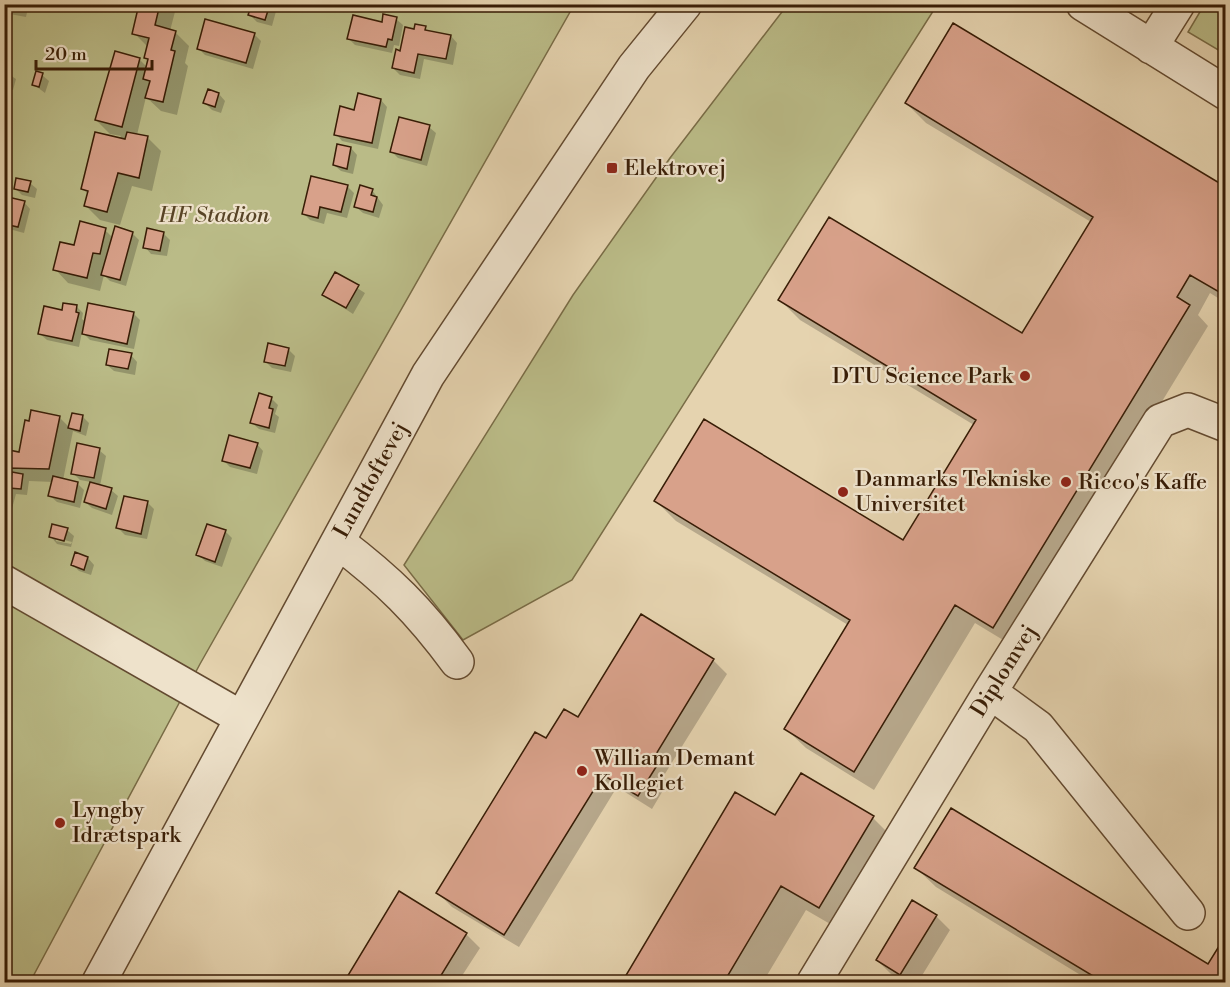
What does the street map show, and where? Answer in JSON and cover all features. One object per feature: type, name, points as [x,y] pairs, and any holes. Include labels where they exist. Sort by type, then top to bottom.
[{"type":"street","name":"Lundtoftevej","points":[[99,982],[428,375],[634,67],[685,4]]},
{"type":"street","points":[[1083,4],[1226,93]]},
{"type":"street","points":[[1151,47],[1178,4]]},
{"type":"street","name":"Diplomvej","points":[[814,982],[990,692],[1160,421],[1188,410],[1226,425]]},
{"type":"street","points":[[338,542],[388,580],[431,625],[456,662]]},
{"type":"street","points":[[4,582],[242,718]]},
{"type":"street","points":[[990,692],[1038,727],[1188,913]]},
{"type":"green space","points":[[788,4],[937,5],[572,580],[463,640],[404,565],[573,295],[670,158]]},
{"type":"green space","name":"HF Stadion","points":[[5,5],[574,5],[200,664],[30,982],[5,982]]},
{"type":"green space","points":[[1204,5],[1225,5],[1225,54],[1188,32]]},
{"type":"building","points":[[139,4],[160,4],[155,25],[176,31],[171,50],[175,51],[163,102],[145,98],[150,81],[143,79],[148,59],[144,58],[149,38],[132,34]]},
{"type":"building","points":[[252,4],[270,4],[265,20],[248,15]]},
{"type":"building","points":[[383,14],[397,17],[392,40],[388,39],[386,47],[347,39],[353,15],[382,22]]},
{"type":"building","points":[[205,19],[255,33],[246,63],[197,49]]},
{"type":"building","name":"DTU Science Park","points":[[953,23],[1226,187],[1226,296],[1190,275],[1177,297],[1190,305],[993,628],[955,605],[854,772],[784,729],[850,620],[654,501],[704,419],[903,540],[976,420],[778,300],[829,217],[1022,333],[1093,217],[905,103]]},
{"type":"building","points":[[415,24],[426,26],[425,30],[451,35],[446,59],[418,54],[414,73],[392,68],[396,49],[400,51],[405,27],[414,29]]},
{"type":"building","points":[[115,51],[140,58],[122,127],[95,120]]},
{"type":"building","points":[[36,71],[43,73],[39,87],[32,85]]},
{"type":"building","points":[[208,89],[219,93],[215,107],[203,103]]},
{"type":"building","points":[[358,93],[381,99],[372,143],[334,135],[340,106],[354,110]]},
{"type":"building","points":[[399,117],[430,125],[421,160],[390,152]]},
{"type":"building","points":[[95,132],[125,139],[127,132],[148,136],[139,178],[118,173],[107,212],[84,206],[88,191],[81,189]]},
{"type":"building","points":[[337,144],[351,147],[347,169],[333,165]]},
{"type":"building","points":[[311,176],[348,185],[341,212],[320,207],[318,218],[302,214]]},
{"type":"building","points":[[16,178],[31,181],[28,192],[14,189]]},
{"type":"building","points":[[360,185],[373,189],[371,195],[377,197],[373,212],[354,207]]},
{"type":"building","points":[[8,197],[25,201],[18,227],[4,224]]},
{"type":"building","points":[[80,221],[106,228],[100,254],[93,253],[87,278],[53,270],[60,242],[74,245]]},
{"type":"building","points":[[115,226],[133,232],[120,280],[101,275]]},
{"type":"building","points":[[147,228],[164,232],[160,251],[143,248]]},
{"type":"building","points":[[335,272],[359,285],[346,308],[322,295]]},
{"type":"building","points":[[63,303],[77,305],[76,312],[79,313],[72,341],[38,334],[44,306],[62,310]]},
{"type":"building","points":[[88,303],[134,312],[127,344],[82,334]]},
{"type":"building","points":[[268,343],[289,348],[285,366],[264,362]]},
{"type":"building","points":[[109,349],[132,353],[128,369],[106,365]]},
{"type":"building","points":[[259,393],[272,397],[269,408],[273,409],[269,428],[250,423]]},
{"type":"building","points":[[31,410],[60,416],[49,469],[7,468],[4,475],[4,449],[19,452],[25,420],[29,421]]},
{"type":"building","points":[[72,413],[83,415],[80,431],[68,428]]},
{"type":"building","points":[[229,435],[258,443],[250,468],[222,461]]},
{"type":"building","points":[[77,443],[100,448],[94,478],[71,474]]},
{"type":"building","points":[[12,472],[23,474],[21,489],[9,488]]},
{"type":"building","points":[[53,476],[78,482],[74,502],[48,496]]},
{"type":"building","points":[[90,482],[112,488],[106,509],[84,502]]},
{"type":"building","points":[[124,496],[148,501],[141,534],[116,528]]},
{"type":"building","points":[[52,524],[68,528],[64,541],[49,537]]},
{"type":"building","points":[[207,524],[226,530],[215,562],[196,555]]},
{"type":"building","points":[[75,552],[88,557],[84,570],[71,565]]},
{"type":"building","name":"William Demant Kollegiet","points":[[641,614],[714,659],[650,764],[656,767],[638,796],[603,775],[504,935],[436,893],[535,732],[546,738],[564,709],[578,717]]},
{"type":"building","points":[[801,773],[874,816],[819,908],[781,886],[724,982],[622,982],[735,792],[775,815]]},
{"type":"building","points":[[951,808],[1208,964],[1226,935],[1226,982],[1103,982],[914,868]]},
{"type":"building","points":[[399,891],[467,933],[437,982],[344,982]]},
{"type":"building","points":[[912,900],[937,915],[900,975],[876,960]]},
{"type":"place","name":"Elektrovej","points":[[612,168]]},
{"type":"place","name":"DTU Science Park","points":[[1025,376]]},
{"type":"place","name":"Ricco's Kaffe","points":[[1066,482]]},
{"type":"place","name":"Danmarks Tekniske Universitet","points":[[843,492]]},
{"type":"place","name":"William Demant Kollegiet","points":[[582,771]]},
{"type":"place","name":"Lyngby Idrætspark","points":[[60,823]]}]
